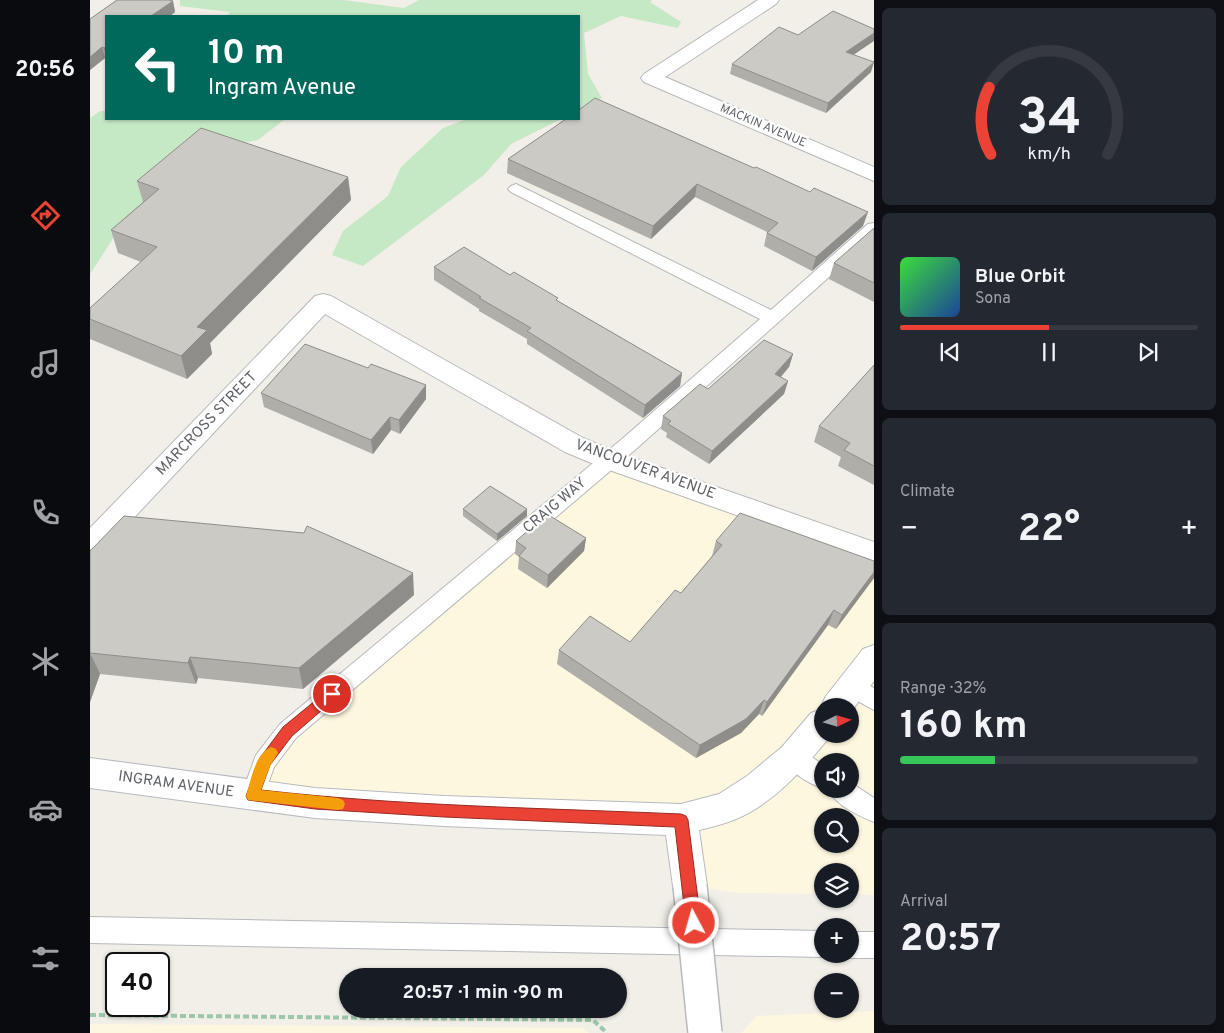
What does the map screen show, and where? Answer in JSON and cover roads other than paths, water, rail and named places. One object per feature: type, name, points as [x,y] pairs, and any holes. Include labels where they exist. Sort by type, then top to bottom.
[{"type":"street","name":"MACKIN AVENUE","points":[[770,0],[651,78],[874,175]]},
{"type":"street","name":"VANCOUVER AVENUE","points":[[323,302],[574,445],[610,460],[874,553]]},
{"type":"street","name":"MARCROSS STREET","points":[[92,541],[323,302]]},
{"type":"street","points":[[854,698],[874,658]]},
{"type":"street","name":"INGRAM AVENUE","points":[[90,773],[315,803],[444,811],[681,820],[727,807],[759,787],[794,758],[814,733]]},
{"type":"street","points":[[681,820],[690,886],[705,1033]]},
{"type":"lane","points":[[516,189],[773,318]]},
{"type":"lane","name":"CRAIG WAY","points":[[253,796],[264,762],[288,732],[610,460],[874,228]]},
{"type":"lane","points":[[794,758],[814,772]]},
{"type":"lane","points":[[854,798],[874,811]]},
{"type":"lane","points":[[90,930],[814,944]]},
{"type":"lane","points":[[859,945],[874,945]]}]
